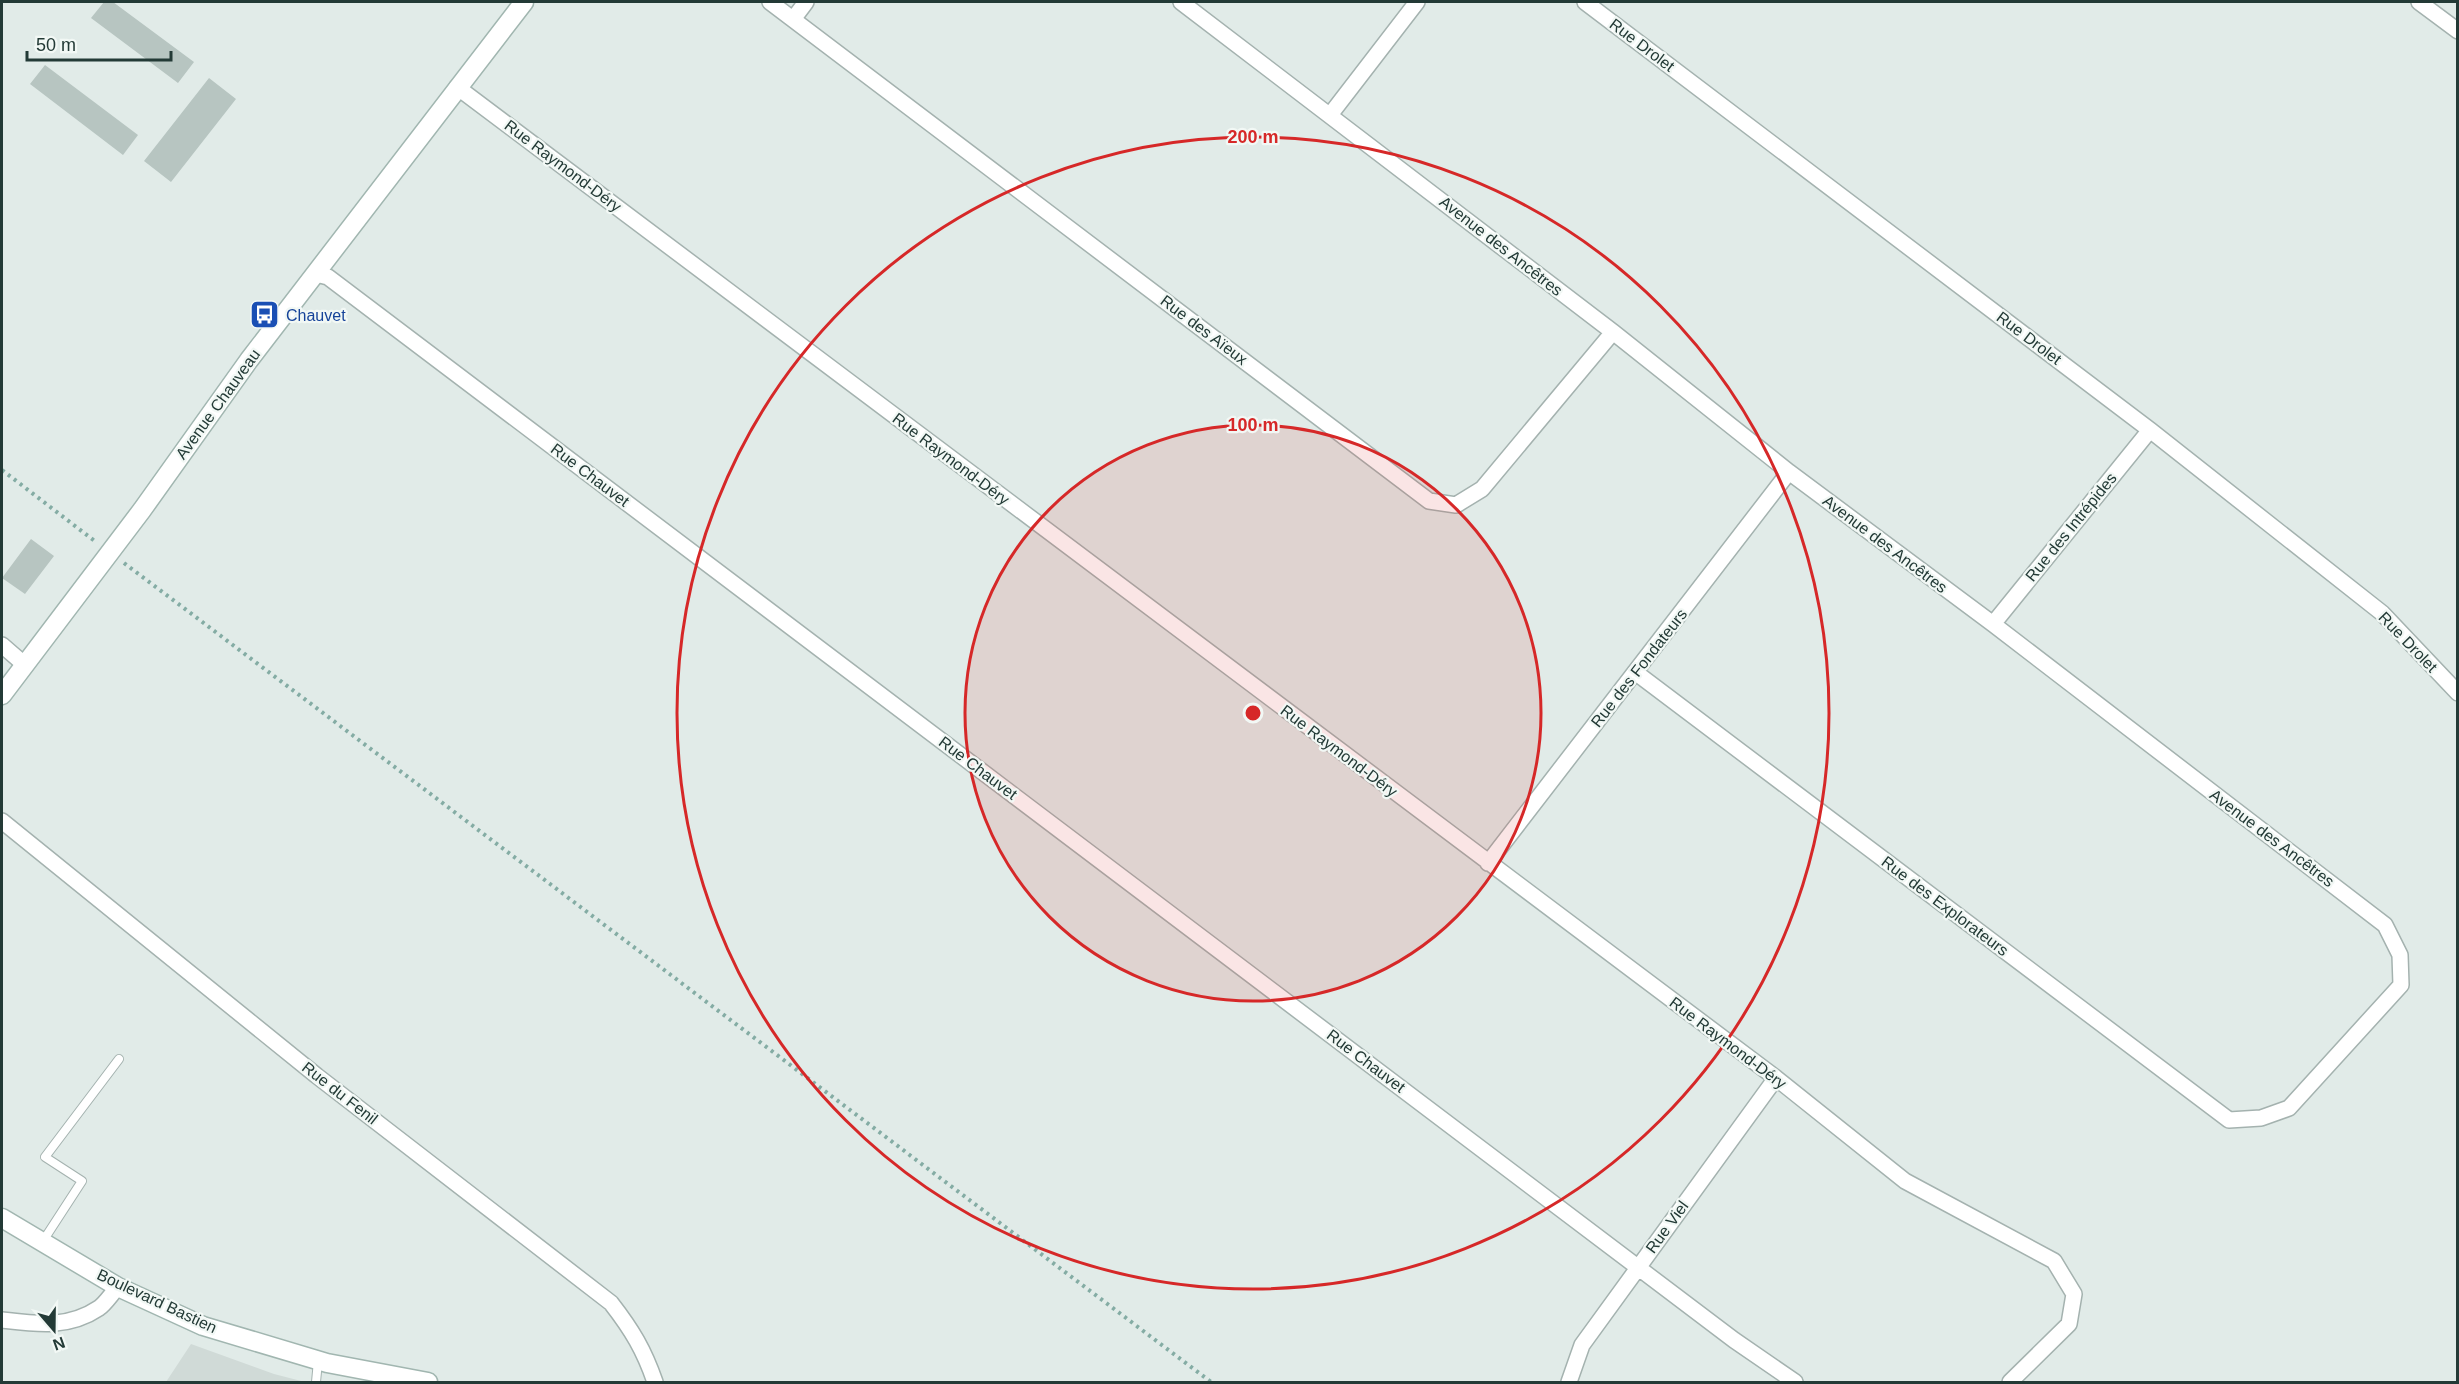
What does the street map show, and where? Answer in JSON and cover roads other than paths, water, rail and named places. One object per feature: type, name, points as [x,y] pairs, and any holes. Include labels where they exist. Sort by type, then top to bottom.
[{"type":"main road","name":"Avenue Chauveau","points":[[2,694],[110,552],[249,360],[524,2]]},
{"type":"main road","name":"Boulevard Bastien","points":[[2,1218],[118,1287],[203,1326],[318,1361],[428,1383]]},
{"type":"street","name":"Rue des Aïeux","points":[[770,2],[1429,501],[1456,505],[1482,489],[1612,332]]},
{"type":"street","points":[[794,18],[806,2]]},
{"type":"street","name":"Avenue des Ancêtres","points":[[1181,2],[1612,332],[1789,472],[1993,624],[2385,925],[2400,955],[2401,985],[2289,1108],[2261,1118]]},
{"type":"street","points":[[1330,115],[1417,2]]},
{"type":"street","name":"Rue Drolet","points":[[1585,2],[2150,430],[2382,613],[2457,693]]},
{"type":"street","points":[[2419,2],[2457,31]]},
{"type":"street","name":"Rue Raymond-Déry","points":[[457,87],[1776,1078],[1905,1181],[2054,1261],[2074,1294],[2069,1324],[2010,1383]]},
{"type":"street","name":"Rue Chauvet","points":[[316,274],[328,277],[1638,1267]]},
{"type":"street","name":"Rue des Intrépides","points":[[1993,624],[2150,430]]},
{"type":"street","name":"Rue des Fondateurs","points":[[1488,863],[1789,472]]},
{"type":"street","points":[[2,645],[25,665]]},
{"type":"street","name":"Rue des Explorateurs","points":[[1635,672],[2229,1120],[2261,1118]]},
{"type":"street","name":"Rue du Fenil","points":[[2,821],[317,1076],[611,1303],[634,1333],[647,1359],[655,1383]]},
{"type":"street","name":"Rue Viel","points":[[1569,1383],[1582,1345],[1776,1078]]},
{"type":"street","points":[[1638,1267],[1795,1383]]},
{"type":"street","points":[[2,1320],[48,1325],[76,1320],[100,1307],[118,1287]]},
{"type":"lane","points":[[42,1242],[82,1181],[45,1157],[119,1059]]},
{"type":"lane","points":[[316,1383],[318,1361]]},
{"type":"place","name":"Chauvet","points":[[265,315]]}]
